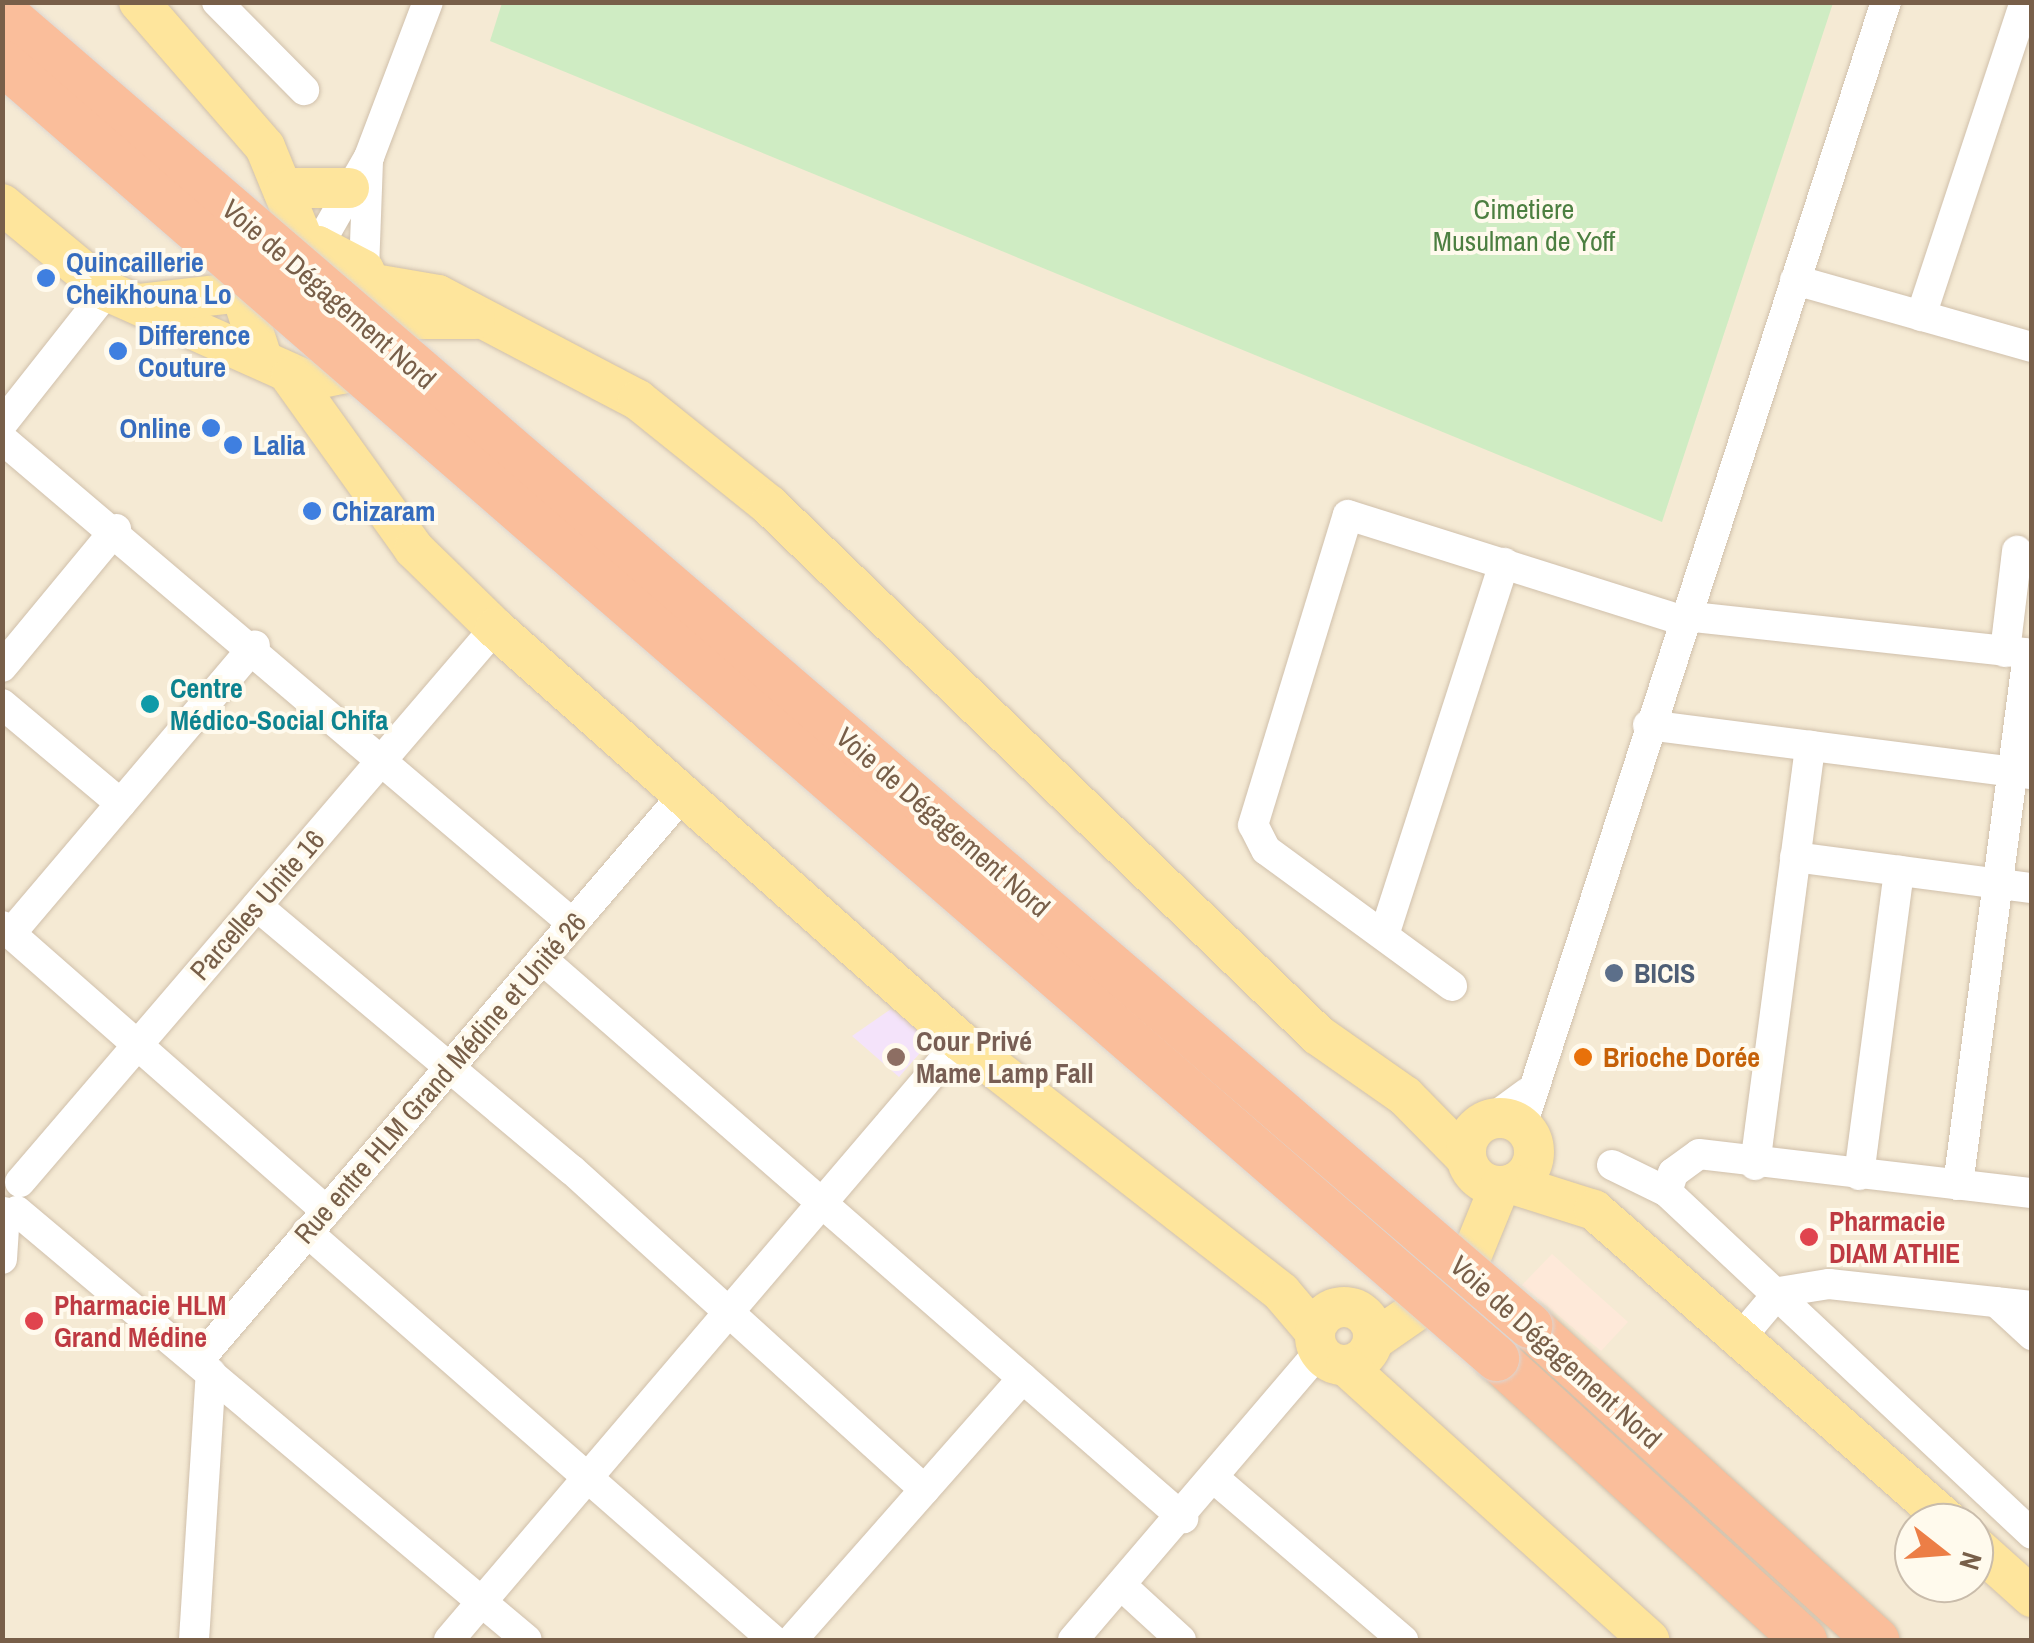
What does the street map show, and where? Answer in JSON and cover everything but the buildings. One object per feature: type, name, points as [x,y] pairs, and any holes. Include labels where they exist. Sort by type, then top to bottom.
[{"type":"highway","name":"Voie de Dégagement Nord","points":[[2,11],[1529,1325],[1878,1640]]},
{"type":"highway","name":"Voie de Dégagement Nord","points":[[2,62],[1496,1358],[1804,1640]]},
{"type":"main road","points":[[139,2],[264,147],[284,188],[286,262],[247,326],[414,549],[495,628],[960,1041],[1281,1292],[1346,1338],[1391,1409],[1649,1640]]},
{"type":"main road","points":[[264,147],[286,262]]},
{"type":"main road","points":[[284,188],[359,172]]},
{"type":"main road","points":[[2,204],[120,298],[276,368],[342,374],[368,352],[373,291]]},
{"type":"main road","points":[[120,298],[286,262],[373,291],[438,295],[475,319],[638,400],[768,505],[1318,1035],[1405,1096],[1501,1147],[1571,1197],[1742,1336],[1928,1503]]},
{"type":"main road","points":[[342,374],[361,478]]},
{"type":"main road","points":[[1346,1338],[1415,1296],[1446,1267],[1501,1147]]},
{"type":"main road","points":[[1994,1563],[2032,1597]]},
{"type":"street","points":[[217,2],[304,90]]},
{"type":"street","points":[[286,262],[359,172],[428,2]]},
{"type":"street","points":[[1501,1147],[1648,725],[1886,2]]},
{"type":"street","points":[[1921,316],[2025,2]]},
{"type":"street","points":[[359,172],[373,291]]},
{"type":"street","points":[[1795,280],[2032,347]]},
{"type":"street","points":[[2,424],[120,298]]},
{"type":"street","points":[[2,439],[255,645],[381,760],[572,923]]},
{"type":"street","points":[[1452,986],[1386,932],[1266,850],[1252,826],[1255,801],[1348,516],[1683,618],[2022,653]]},
{"type":"street","points":[[2,666],[116,529]]},
{"type":"street","points":[[1958,1185],[1998,884],[2022,773],[2017,551]]},
{"type":"street","points":[[1386,932],[1504,563]]},
{"type":"street","name":"Parcelles Unite 16","points":[[9,1200],[495,628]]},
{"type":"street","points":[[255,645],[121,804],[7,929],[590,1477],[773,1640]]},
{"type":"street","points":[[2,704],[121,804]]},
{"type":"street","points":[[1648,725],[2022,773]]},
{"type":"street","points":[[1755,1165],[1810,746]]},
{"type":"street","name":"Rue entre HLM Grand Médine et Unité 26","points":[[204,1367],[316,1222],[683,794]]},
{"type":"street","points":[[1795,857],[2032,888]]},
{"type":"street","points":[[1859,1175],[1900,871]]},
{"type":"street","points":[[257,906],[732,1310],[785,1369],[925,1490]]},
{"type":"street","points":[[542,959],[1183,1518]]},
{"type":"street","points":[[449,1640],[960,1041]]},
{"type":"street","points":[[1667,1192],[1672,1174],[1699,1154],[1755,1165],[2032,1192]]},
{"type":"street","points":[[1612,1165],[1667,1192],[1779,1292],[2032,1534]]},
{"type":"street","points":[[2,1258],[9,1200]]},
{"type":"street","points":[[9,1200],[527,1640]]},
{"type":"street","points":[[1742,1336],[1779,1292],[1829,1284],[2032,1306]]},
{"type":"street","points":[[1996,1302],[2032,1335]]},
{"type":"street","points":[[1073,1640],[1346,1338]]},
{"type":"street","points":[[194,1640],[204,1367]]},
{"type":"street","points":[[792,1640],[1023,1378]]},
{"type":"street","points":[[1216,1478],[1403,1640]]},
{"type":"street","points":[[1122,1586],[1181,1640]]},
{"type":"shaded area","points":[[3,3],[2031,3],[2031,1640],[3,1640]]},
{"type":"shaded area","name":"Cour Privé Mame Lamp Fall","points":[[891,1009],[933,1038],[899,1077],[852,1036]]},
{"type":"shaded area","points":[[1552,1254],[1628,1322],[1601,1351],[1522,1285]]},
{"type":"green space","name":"Cimetiere Musulman de Yoff","points":[[1833,2],[1662,522],[490,41],[502,3]]},
{"type":"place","name":"Quincaillerie Cheikhouna Lo","points":[[46,278]]},
{"type":"place","name":"Difference Couture","points":[[118,351]]},
{"type":"place","name":"Online","points":[[211,428]]},
{"type":"place","name":"Lalia","points":[[233,445]]},
{"type":"place","name":"Chizaram","points":[[312,511]]},
{"type":"place","name":"Centre Médico-Social Chifa","points":[[150,704]]},
{"type":"place","name":"BICIS","points":[[1614,973]]},
{"type":"place","name":"Cour Privé Mame Lamp Fall","points":[[896,1057]]},
{"type":"place","name":"Brioche Dorée","points":[[1583,1057]]},
{"type":"place","name":"Pharmacie DIAM ATHIE","points":[[1809,1237]]},
{"type":"place","name":"Pharmacie HLM Grand Médine","points":[[34,1321]]}]
